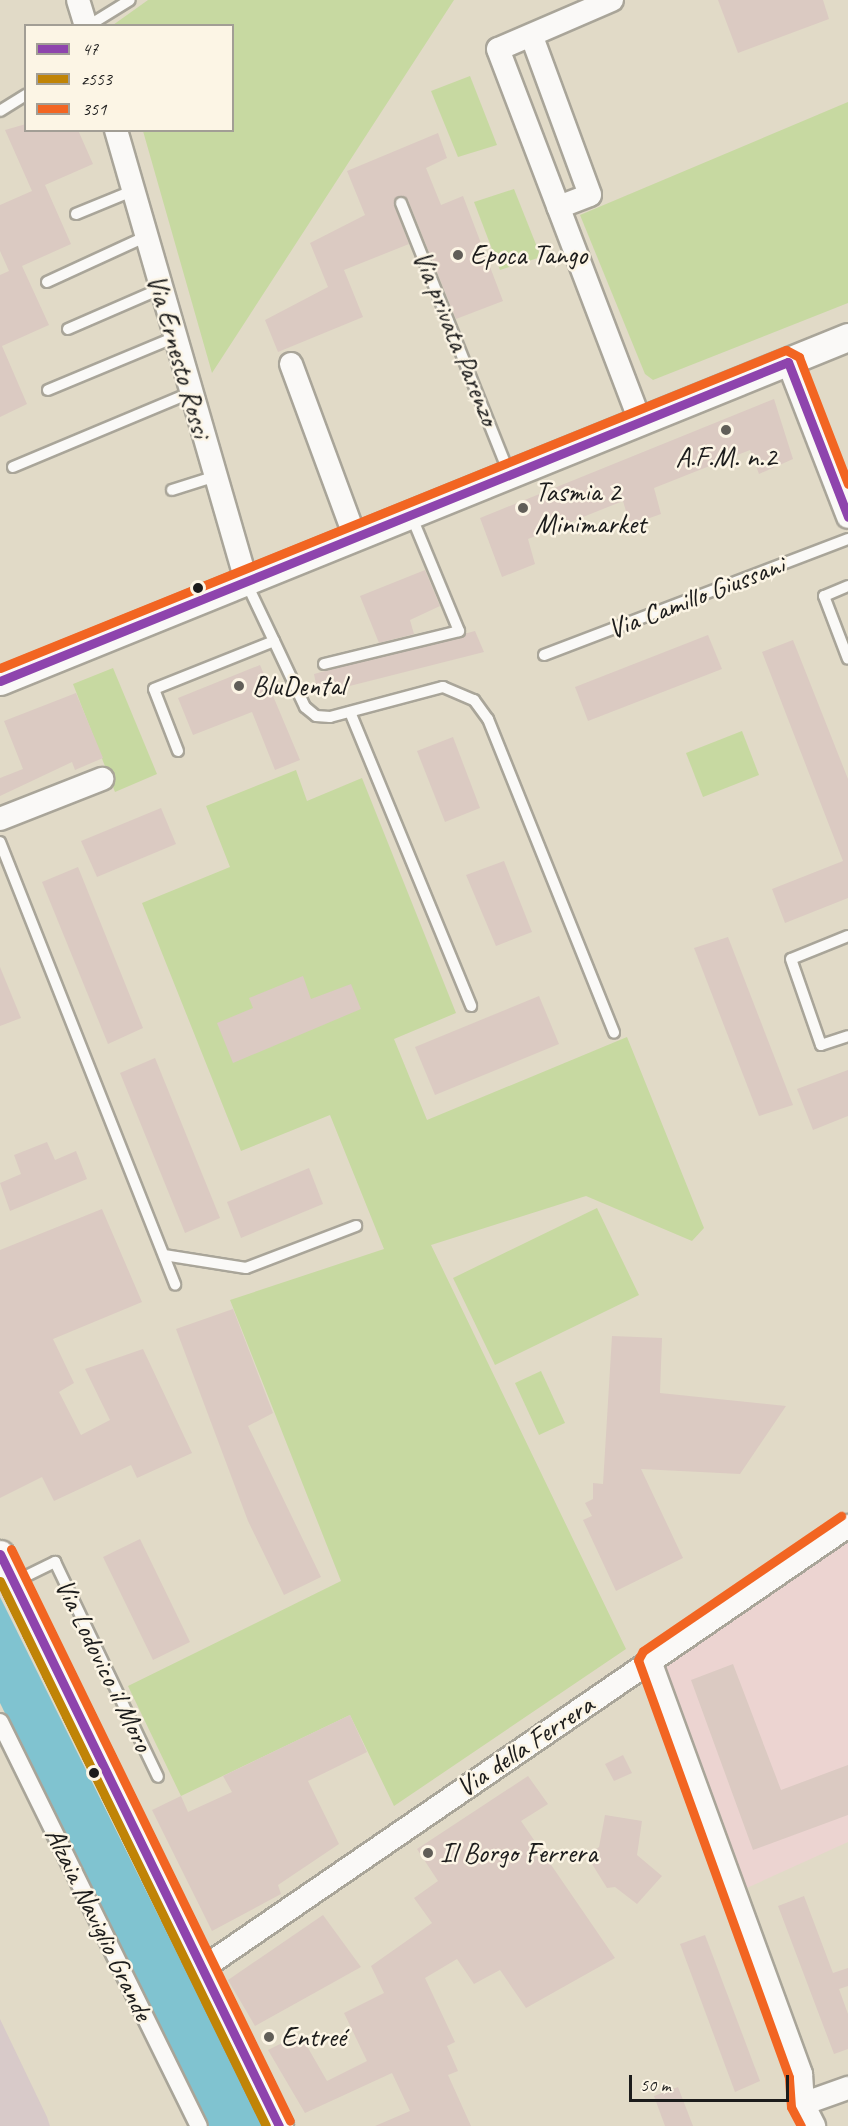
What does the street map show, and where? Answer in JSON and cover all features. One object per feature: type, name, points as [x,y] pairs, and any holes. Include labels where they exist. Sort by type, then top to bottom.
[{"type":"street","points":[[78,0],[86,24]]},
{"type":"street","points":[[612,0],[532,38],[498,49],[640,420]]},
{"type":"street","points":[[532,38],[590,195],[558,207]]},
{"type":"street","name":"Via Ernesto Rossi","points":[[117,132],[213,477],[246,581]]},
{"type":"street","points":[[0,681],[848,337]]},
{"type":"street","points":[[788,362],[840,474],[848,517]]},
{"type":"street","points":[[291,364],[355,537]]},
{"type":"street","points":[[0,819],[102,779]]},
{"type":"street","name":"Via della Ferrera","points":[[203,1968],[848,1526]]},
{"type":"street","name":"Via Lodovico il Moro","points":[[0,1554],[279,2126]]},
{"type":"street","points":[[650,1661],[801,2074],[803,2104],[814,2126]]},
{"type":"street","name":"Alzaia Naviglio Grande","points":[[0,1722],[199,2126]]},
{"type":"street","points":[[803,2104],[848,2088]]},
{"type":"lane","points":[[90,24],[130,0]]},
{"type":"lane","points":[[0,111],[24,96]]},
{"type":"lane","points":[[76,214],[132,190]]},
{"type":"lane","name":"Via privata Parenzo","points":[[401,203],[509,474]]},
{"type":"lane","points":[[47,282],[145,237]]},
{"type":"lane","points":[[68,329],[160,289]]},
{"type":"lane","points":[[48,390],[173,338]]},
{"type":"lane","points":[[13,467],[190,393]]},
{"type":"lane","points":[[172,490],[213,477]]},
{"type":"lane","points":[[324,664],[459,631],[411,514]]},
{"type":"lane","name":"Via Camillo Giussani","points":[[544,655],[848,539]]},
{"type":"lane","points":[[246,581],[305,707],[316,716],[350,712],[443,687],[474,700],[488,718],[614,1033]]},
{"type":"lane","name":"Via Camillo Giussani","points":[[848,586],[824,596],[848,659]]},
{"type":"lane","points":[[178,751],[154,689],[274,641]]},
{"type":"lane","points":[[350,712],[471,1006]]},
{"type":"lane","points":[[0,842],[175,1285]]},
{"type":"lane","points":[[848,936],[791,959],[821,1045],[848,1036]]},
{"type":"lane","points":[[164,1256],[246,1268],[356,1226]]},
{"type":"lane","name":"Via Lodovico il Moro","points":[[14,1582],[55,1562],[158,1777]]},
{"type":"shaded area","points":[[848,1536],[848,1842],[738,1892],[655,1667]]},
{"type":"shaded area","points":[[0,2019],[47,2117],[50,2126],[0,2126]]},
{"type":"green space","points":[[148,0],[454,0],[212,373],[143,132],[234,132],[234,24],[114,24]]},
{"type":"green space","points":[[470,76],[497,145],[458,157],[431,91]]},
{"type":"green space","points":[[848,102],[848,303],[653,380],[645,374],[580,215]]},
{"type":"green space","points":[[514,189],[541,257],[500,270],[474,202]]},
{"type":"green space","points":[[113,668],[157,774],[115,792],[73,684]]},
{"type":"green space","points":[[742,731],[759,775],[703,797],[686,753]]},
{"type":"green space","points":[[296,770],[307,801],[362,778],[456,1013],[394,1039],[427,1120],[627,1037],[704,1228],[692,1241],[586,1196],[431,1245],[626,1649],[394,1806],[350,1715],[181,1796],[128,1686],[341,1581],[230,1300],[384,1249],[330,1115],[241,1151],[142,903],[230,867],[206,806]]},
{"type":"green space","points":[[597,1208],[639,1295],[495,1365],[453,1278]]},
{"type":"green space","points":[[541,1371],[565,1423],[539,1435],[515,1383]]},
{"type":"water","points":[[0,1597],[263,2126],[209,2126],[0,1703]]},
{"type":"building","points":[[718,0],[823,0],[829,19],[738,53]]},
{"type":"building","points":[[24,125],[24,132],[79,132],[93,164],[45,185],[71,244],[22,266],[49,325],[2,346],[27,404],[0,417],[0,275],[9,271],[0,251],[0,205],[32,191],[5,130]]},
{"type":"building","points":[[438,133],[447,158],[426,168],[441,205],[463,196],[503,301],[456,319],[408,200],[399,196],[394,205],[409,244],[344,270],[363,317],[278,352],[265,320],[328,287],[310,243],[365,215],[347,171]]},
{"type":"building","points":[[774,399],[793,459],[759,474],[750,450],[654,488],[661,514],[630,525],[623,501],[528,539],[535,564],[502,577],[480,518]]},
{"type":"building","points":[[425,570],[440,606],[410,620],[414,634],[379,643],[360,596]]},
{"type":"building","points":[[475,631],[484,652],[318,694],[314,674]]},
{"type":"building","points":[[708,635],[722,669],[588,721],[575,687]]},
{"type":"building","points":[[793,640],[848,779],[848,898],[785,923],[772,889],[843,861],[762,652]]},
{"type":"building","points":[[260,665],[300,760],[275,770],[252,712],[193,735],[178,698]]},
{"type":"building","points":[[76,693],[103,758],[75,770],[72,762],[0,796],[0,778],[23,769],[4,721]]},
{"type":"building","points":[[453,737],[480,808],[445,822],[417,751]]},
{"type":"building","points":[[161,808],[176,844],[97,877],[81,841]]},
{"type":"building","points":[[504,861],[532,932],[496,946],[466,875]]},
{"type":"building","points":[[78,867],[143,1028],[108,1044],[42,882]]},
{"type":"building","points":[[728,937],[793,1105],[759,1116],[694,948]]},
{"type":"building","points":[[0,967],[21,1018],[0,1026]]},
{"type":"building","points":[[303,976],[311,999],[351,984],[361,1009],[233,1063],[217,1023],[253,1008],[249,998]]},
{"type":"building","points":[[539,996],[559,1044],[435,1095],[415,1047]]},
{"type":"building","points":[[155,1058],[220,1218],[185,1233],[120,1073]]},
{"type":"building","points":[[848,1070],[848,1116],[813,1130],[797,1089]]},
{"type":"building","points":[[47,1142],[55,1160],[76,1151],[87,1179],[10,1211],[0,1183],[21,1174],[14,1155]]},
{"type":"building","points":[[309,1168],[323,1204],[241,1238],[227,1202]]},
{"type":"building","points":[[102,1209],[142,1302],[53,1339],[74,1383],[59,1392],[81,1435],[110,1420],[85,1369],[143,1349],[192,1453],[137,1478],[131,1465],[54,1501],[42,1477],[0,1498],[0,1250]]},
{"type":"building","points":[[233,1309],[273,1413],[248,1426],[321,1577],[284,1595],[248,1521],[176,1329]]},
{"type":"building","points":[[612,1336],[662,1338],[660,1393],[786,1406],[740,1474],[641,1469],[683,1558],[616,1591],[583,1520],[592,1516],[585,1503],[593,1499],[593,1483],[603,1484]]},
{"type":"building","points":[[140,1539],[190,1642],[153,1660],[103,1557]]},
{"type":"building","points":[[733,1664],[781,1790],[848,1765],[848,1815],[753,1850],[691,1680]]},
{"type":"building","points":[[350,1715],[367,1752],[308,1781],[339,1844],[278,1885],[281,1894],[212,1931],[152,1810],[181,1796],[188,1812],[232,1792],[223,1776]]},
{"type":"building","points":[[623,1755],[632,1773],[614,1781],[605,1764]]},
{"type":"building","points":[[528,1776],[548,1804],[521,1821],[615,1958],[526,2008],[500,1970],[474,1984],[457,1959],[425,1978],[455,2042],[447,2046],[458,2071],[448,2075],[471,2126],[375,2126],[410,2111],[392,2073],[305,2113],[268,2050],[300,2034],[327,2081],[367,2061],[344,2013],[384,1993],[371,1966],[432,1923],[414,1898],[438,1881],[417,1849]]},
{"type":"building","points":[[605,1815],[642,1821],[637,1855],[662,1876],[637,1904],[615,1887],[607,1888],[587,1856],[599,1847]]},
{"type":"building","points":[[804,1896],[833,1973],[848,1968],[848,1986],[839,1989],[848,2014],[848,2049],[834,2054],[778,1906]]},
{"type":"building","points":[[323,1915],[361,1967],[255,2026],[228,1980]]},
{"type":"building","points":[[705,1935],[760,2081],[735,2092],[680,1944]]},
{"type":"building","points":[[678,2087],[693,2126],[665,2126],[654,2096]]},
{"type":"transit line","name":"351","points":[[0,668],[786,350],[799,357],[848,484]]},
{"type":"transit line","name":"47","points":[[788,362],[848,517]]},
{"type":"transit line","name":"47","points":[[0,681],[788,362]]},
{"type":"transit line","name":"351","points":[[801,2126],[791,2107],[789,2077],[638,1660],[643,1651],[841,1516]]},
{"type":"transit line","name":"351","points":[[11,1549],[290,2121]]},
{"type":"transit line","name":"47","points":[[0,1554],[279,2126]]},
{"type":"transit line","name":"z553","points":[[0,1581],[266,2126]]},
{"type":"place","name":"Epoca Tango","points":[[458,255]]},
{"type":"place","name":"A.F.M. n.2","points":[[726,430]]},
{"type":"place","name":"Tasmia 2 Minimarket","points":[[523,508]]},
{"type":"place","name":"BluDental","points":[[239,686]]},
{"type":"place","name":"Il Borgo Ferrera","points":[[428,1853]]},
{"type":"place","name":"Entreé","points":[[269,2037]]}]
